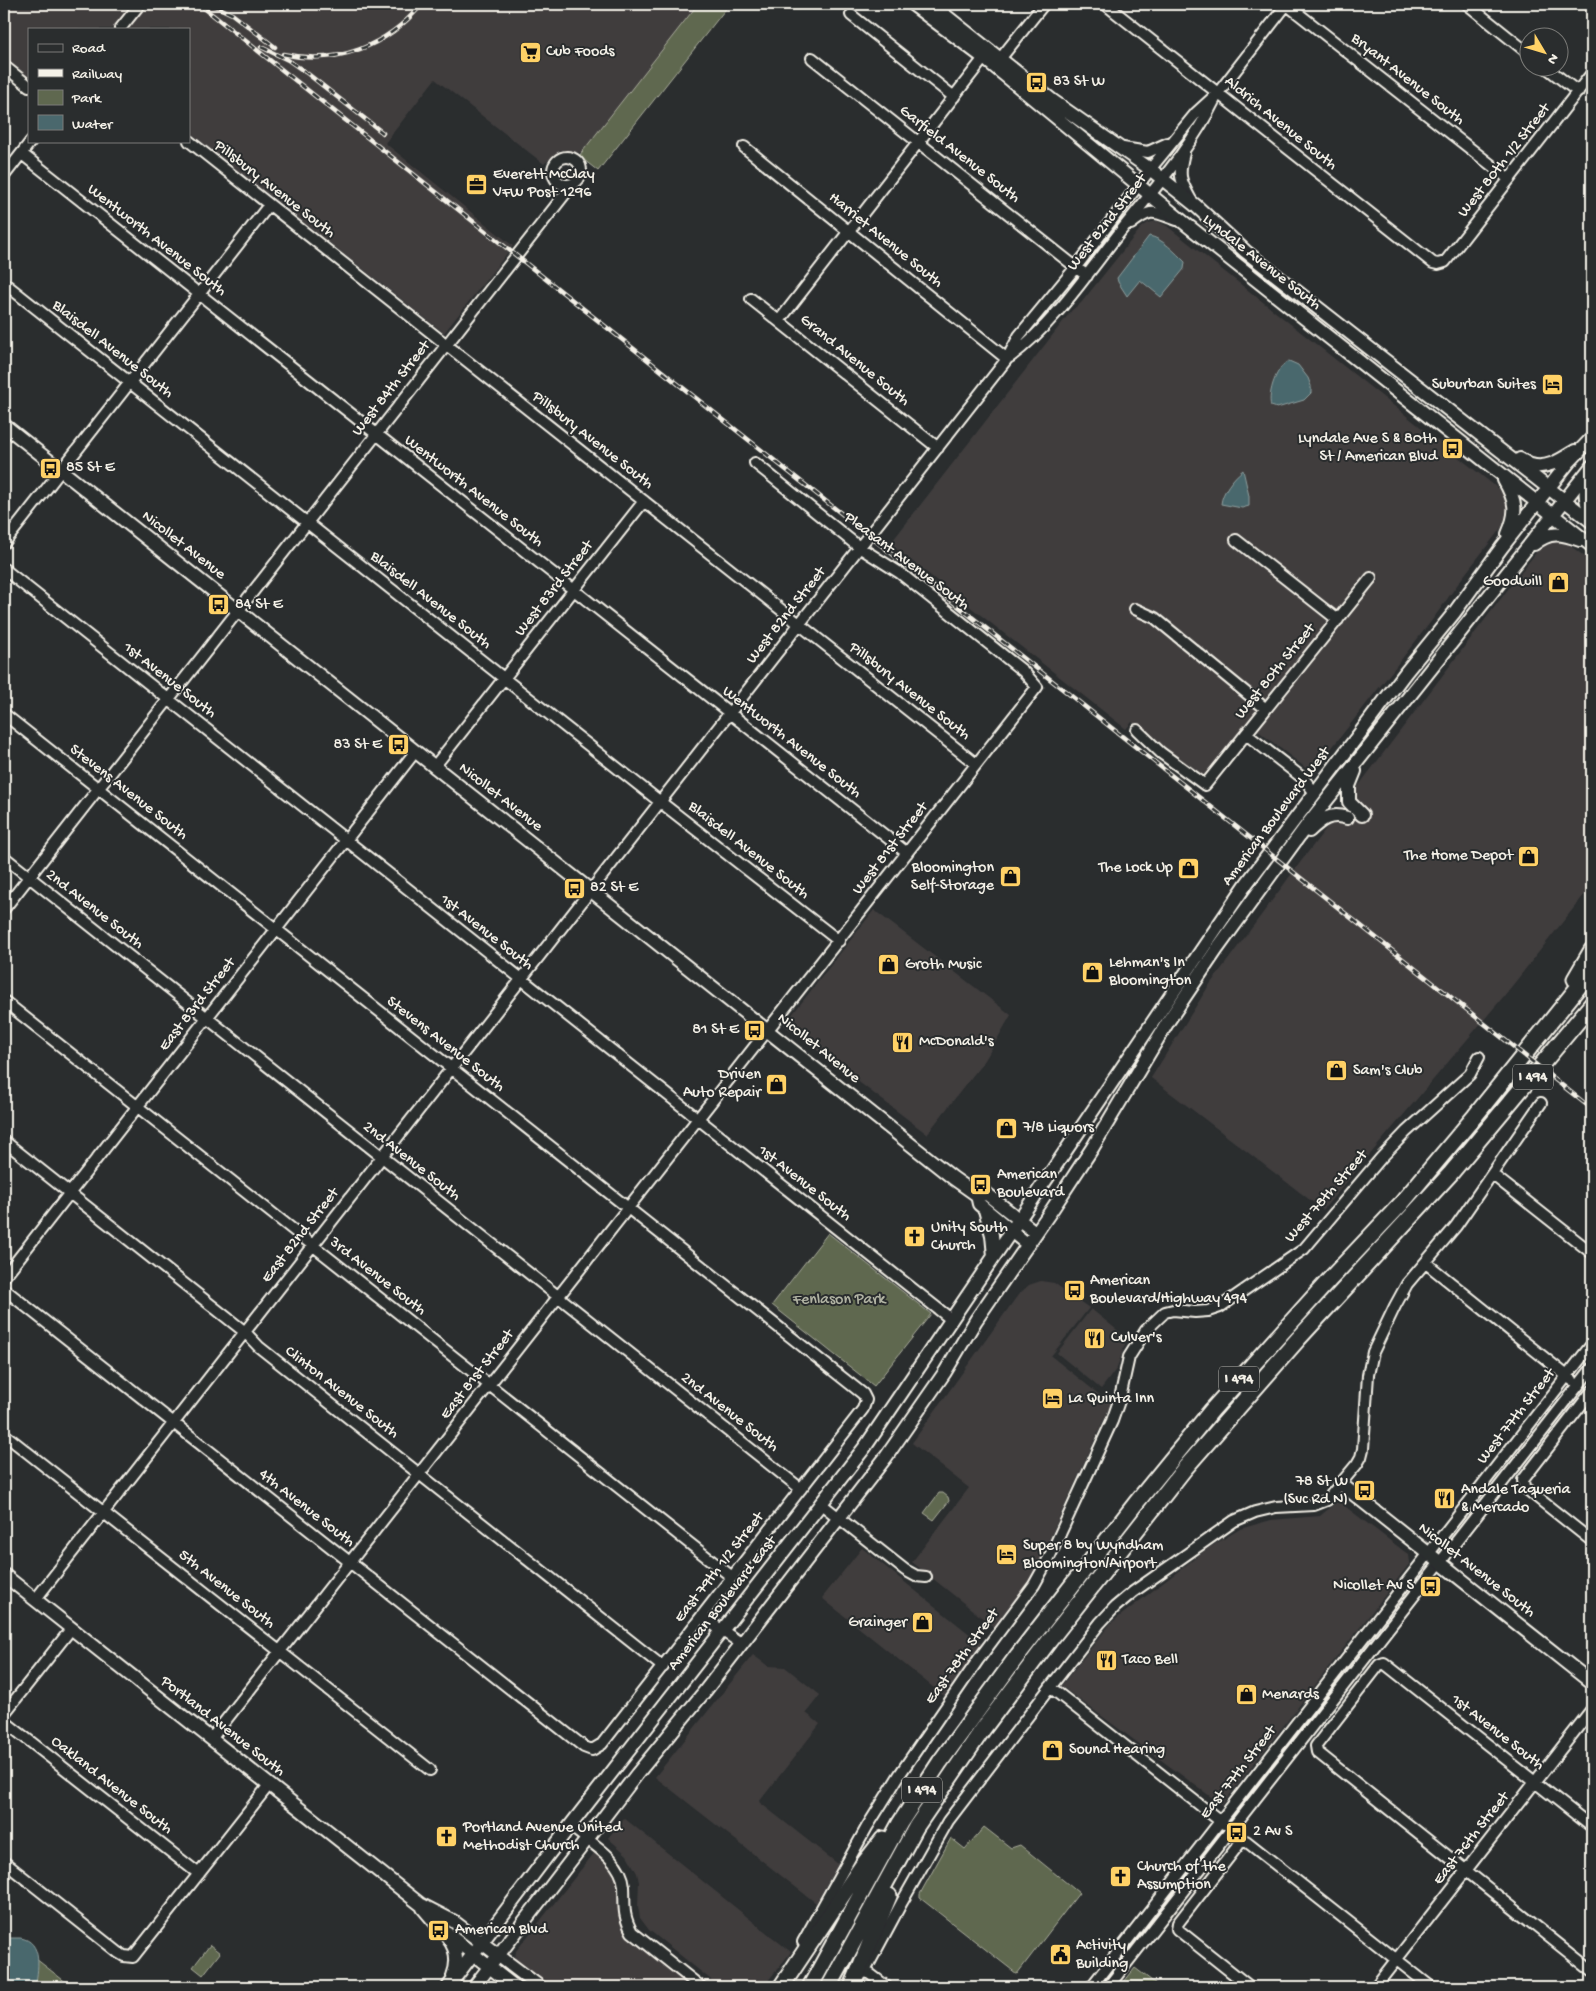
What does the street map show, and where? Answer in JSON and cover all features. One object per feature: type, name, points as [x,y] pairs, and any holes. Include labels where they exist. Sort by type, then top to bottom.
[{"type":"highway","points":[[1540,1037],[1592,950]]},
{"type":"highway","name":"I 494","points":[[810,1987],[917,1797],[984,1699],[1153,1481],[1212,1410],[1331,1278],[1401,1204],[1540,1037],[1592,970]]},
{"type":"highway","name":"I 494","points":[[830,1987],[916,1827],[1016,1684],[1185,1468],[1286,1353],[1450,1173],[1568,1035],[1592,1004]]},
{"type":"highway","points":[[1568,1035],[1592,1016]]},
{"type":"highway","points":[[781,1987],[862,1866],[917,1797]]},
{"type":"highway","points":[[852,1987],[916,1827]]},
{"type":"main road","name":"Lyndale Avenue South","points":[[912,4],[984,58],[1182,222],[1592,546]]},
{"type":"main road","name":"Lyndale Avenue South","points":[[931,4],[1062,107],[1150,169],[1245,251],[1592,522]]},
{"type":"main road","name":"Nicollet Avenue","points":[[4,425],[953,1178],[978,1195],[987,1194],[1036,1233]]},
{"type":"main road","points":[[1509,457],[1542,467],[1553,463],[1589,441]]},
{"type":"main road","name":"American Boulevard West","points":[[1011,1232],[1244,888],[1406,672],[1454,613],[1537,503],[1589,441]]},
{"type":"main road","name":"American Boulevard West","points":[[1028,1245],[1109,1118],[1168,1020],[1289,850],[1552,514],[1592,466]]},
{"type":"main road","points":[[1592,472],[1586,490],[1585,503],[1592,514]]},
{"type":"main road","points":[[1500,474],[1512,495],[1516,510],[1513,524],[1502,548]]},
{"type":"main road","points":[[1517,559],[1545,535],[1560,534],[1592,546]]},
{"type":"main road","points":[[1358,761],[1349,786],[1349,802],[1362,816]]},
{"type":"main road","points":[[1289,850],[1328,816],[1338,815],[1347,818]]},
{"type":"main road","points":[[1094,1109],[1109,1118]]},
{"type":"main road","name":"Nicollet Avenue","points":[[978,1195],[979,1204],[1011,1232]]},
{"type":"main road","points":[[986,1210],[992,1235],[994,1256]]},
{"type":"main road","points":[[474,1987],[886,1457],[945,1372],[976,1320],[1028,1245],[1011,1232]]},
{"type":"main road","name":"American Boulevard East","points":[[448,1987],[570,1826],[865,1447],[1011,1232]]},
{"type":"main road","points":[[926,1359],[945,1372]]},
{"type":"main road","name":"Nicollet Avenue South","points":[[1340,1484],[1592,1683]]},
{"type":"main road","name":"Portland Avenue South","points":[[4,1575],[420,1904],[448,1918],[499,1954],[540,1987]]},
{"type":"main road","points":[[621,1761],[638,1774]]},
{"type":"main road","points":[[603,1784],[620,1797]]},
{"type":"main road","name":"Portland Avenue South","points":[[420,1904],[440,1928],[514,1987]]},
{"type":"main road","points":[[440,1928],[452,1943],[456,1957],[454,1973],[448,1987]]},
{"type":"street","points":[[121,28],[140,4]]},
{"type":"street","points":[[1000,59],[1044,4]]},
{"type":"street","name":"Aldrich Avenue South","points":[[1105,4],[1325,179],[1433,263],[1438,264]]},
{"type":"street","name":"West 82nd Street","points":[[591,891],[1007,359],[1019,336],[1076,267],[1150,169],[1175,138],[1218,93],[1287,4]]},
{"type":"street","name":"Bryant Avenue South","points":[[1287,4],[1508,179]]},
{"type":"street","points":[[1467,4],[1518,45]]},
{"type":"street","points":[[851,15],[954,97]]},
{"type":"street","name":"Garfield Avenue South","points":[[812,58],[1087,276]]},
{"type":"street","points":[[779,321],[984,58]]},
{"type":"street","points":[[4,66],[28,85]]},
{"type":"street","name":"West 80th 1/2 Street","points":[[1438,264],[1445,262],[1592,73]]},
{"type":"street","points":[[1560,78],[1578,92]]},
{"type":"street","name":"West 82nd Street","points":[[1007,359],[1029,343],[1087,276],[1184,150],[1205,120],[1218,93]]},
{"type":"street","points":[[1122,148],[1148,152],[1159,148],[1175,138]]},
{"type":"street","points":[[4,176],[30,142]]},
{"type":"street","name":"Pillsbury Avenue South","points":[[190,142],[976,764]]},
{"type":"street","name":"Harriet Avenue South","points":[[744,147],[1007,359]]},
{"type":"street","points":[[1184,150],[1180,170],[1181,183],[1194,205]]},
{"type":"street","name":"Wentworth Avenue South","points":[[22,154],[907,853]]},
{"type":"street","name":"West 84th Street","points":[[4,909],[565,194],[566,185]]},
{"type":"street","points":[[4,543],[269,205]]},
{"type":"street","points":[[1119,234],[1147,213],[1159,212],[1182,222]]},
{"type":"street","name":"Blaisdell Avenue South","points":[[4,283],[660,802],[839,941]]},
{"type":"street","name":"Grand Avenue South","points":[[751,299],[938,448]]},
{"type":"street","name":"Pleasant Avenue South","points":[[755,463],[860,547],[900,573],[1023,670],[1037,687]]},
{"type":"street","name":"West 83rd Street","points":[[434,767],[644,501]]},
{"type":"street","points":[[1236,540],[1338,620]]},
{"type":"street","name":"1st Avenue South","points":[[4,569],[952,1320]]},
{"type":"street","name":"West 80th Street","points":[[1137,730],[1162,753],[1205,785],[1371,578]]},
{"type":"street","points":[[1135,609],[1155,618],[1266,709]]},
{"type":"street","name":"West 81st Street","points":[[769,1031],[1037,687]]},
{"type":"street","name":"Stevens Avenue South","points":[[4,714],[863,1394],[866,1400]]},
{"type":"street","points":[[1246,734],[1318,789]]},
{"type":"street","name":"East 83rd Street","points":[[4,1277],[415,752]]},
{"type":"street","name":"2nd Avenue South","points":[[4,858],[801,1489]]},
{"type":"street","name":"East 82nd Street","points":[[35,1600],[591,891]]},
{"type":"street","name":"3rd Avenue South","points":[[4,1001],[732,1577]]},
{"type":"street","name":"East 81st Street","points":[[211,1739],[769,1031]]},
{"type":"street","name":"West 78th Street","points":[[1146,1330],[1165,1312],[1172,1310],[1195,1312],[1220,1307],[1304,1249],[1406,1132],[1470,1074],[1479,1057]]},
{"type":"street","points":[[858,1987],[902,1902],[948,1821],[1050,1687],[1115,1607],[1133,1592],[1234,1521],[1255,1512],[1276,1507],[1321,1503],[1327,1500],[1362,1457],[1368,1375],[1374,1352],[1384,1328],[1407,1284],[1456,1226],[1541,1103]]},
{"type":"street","name":"Clinton Avenue South","points":[[4,1141],[245,1332],[259,1347],[663,1667]]},
{"type":"street","points":[[1493,1174],[1592,1253]]},
{"type":"street","points":[[1426,1263],[1579,1386]]},
{"type":"street","name":"4th Avenue South","points":[[4,1289],[584,1747],[592,1750]]},
{"type":"street","name":"East 78th Street","points":[[772,1987],[808,1934],[837,1879],[900,1774],[978,1660],[1034,1585],[1049,1558],[1112,1421],[1120,1398],[1129,1357],[1146,1330]]},
{"type":"street","name":"West 77th Street","points":[[1429,1554],[1592,1344]]},
{"type":"street","name":"West 77th Street","points":[[1440,1563],[1592,1368]]},
{"type":"street","points":[[1591,1394],[1523,1480],[1524,1487],[1592,1541]]},
{"type":"street","name":"East 79th 1/2 Street","points":[[592,1750],[602,1744],[663,1667],[863,1409],[866,1400]]},
{"type":"street","name":"5th Avenue South","points":[[4,1434],[430,1770]]},
{"type":"street","points":[[820,1503],[905,1570],[916,1576],[926,1577]]},
{"type":"street","name":"East 77th Street","points":[[1090,1987],[1429,1554]]},
{"type":"street","name":"East 77th Street","points":[[1108,1987],[1440,1563]]},
{"type":"street","points":[[702,1617],[742,1644]]},
{"type":"street","points":[[4,1714],[71,1629]]},
{"type":"street","points":[[1308,1732],[1315,1716],[1358,1660],[1352,1653]]},
{"type":"street","name":"1st Avenue South","points":[[1466,1871],[1316,1752],[1316,1746],[1379,1665],[1384,1663],[1592,1827]]},
{"type":"street","points":[[1050,1687],[1231,1829]]},
{"type":"street","name":"East 76th Street","points":[[1375,1987],[1592,1709]]},
{"type":"street","name":"Oakland Avenue South","points":[[4,1720],[199,1874]]},
{"type":"street","points":[[4,1862],[124,1956],[133,1957],[269,1785]]},
{"type":"street","points":[[570,1826],[616,1865],[624,1886],[623,1910],[632,1932],[701,1987]]},
{"type":"street","points":[[1250,1987],[1177,1929],[1178,1923],[1209,1882],[1240,1843],[1246,1841],[1431,1987]]},
{"type":"street","points":[[1466,1871],[1592,1971]]},
{"type":"street","points":[[866,1970],[887,1987]]},
{"type":"shaded area","points":[[4,4],[698,4],[585,153],[560,150],[544,164],[435,79],[385,143],[513,246],[444,333],[190,133],[190,28],[28,28],[28,76],[4,57]]},
{"type":"shaded area","points":[[1157,221],[1167,226],[1500,490],[1507,500],[1508,513],[1505,523],[1433,619],[1312,773],[1248,723],[1204,780],[1132,722],[1126,729],[890,544],[1072,310],[1081,303],[1141,228],[1148,223]]},
{"type":"shaded area","points":[[1556,540],[1565,542],[1592,562],[1592,885],[1504,996],[1323,1210],[1151,1078],[1208,987],[1302,860],[1541,546]]},
{"type":"shaded area","points":[[874,910],[1011,1015],[985,1060],[927,1134],[784,1025]]},
{"type":"shaded area","points":[[1041,1281],[1054,1283],[1089,1308],[1051,1356],[1111,1404],[1034,1573],[1018,1599],[995,1628],[912,1562],[969,1488],[912,1443],[1018,1295],[1029,1285]]},
{"type":"shaded area","points":[[1091,1309],[1127,1338],[1117,1368],[1101,1389],[1057,1353]]},
{"type":"shaded area","points":[[1338,1501],[1409,1555],[1410,1563],[1222,1805],[1061,1686],[1111,1623],[1207,1549],[1240,1529],[1271,1520],[1320,1516]]},
{"type":"shaded area","points":[[862,1548],[982,1644],[944,1696],[822,1598]]},
{"type":"shaded area","points":[[753,1655],[768,1666],[785,1667],[820,1695],[806,1713],[820,1724],[759,1802],[838,1864],[816,1903],[655,1777]]},
{"type":"shaded area","points":[[624,1818],[791,1952],[763,1987],[720,1987],[649,1930],[640,1918],[637,1873],[627,1855],[608,1838]]},
{"type":"shaded area","points":[[595,1852],[614,1870],[620,1885],[619,1907],[629,1934],[636,1942],[695,1987],[549,1987],[515,1959],[516,1951]]},
{"type":"green space","points":[[698,4],[725,4],[728,6],[598,171],[579,156]]},
{"type":"green space","name":"Fenlason Park","points":[[828,1233],[931,1314],[874,1386],[772,1305]]},
{"type":"green space","points":[[939,1493],[943,1493],[948,1497],[949,1501],[934,1520],[924,1513]]},
{"type":"green space","points":[[984,1827],[1011,1848],[1020,1845],[1079,1893],[1017,1974],[920,1898],[920,1894],[951,1838],[965,1849]]},
{"type":"green space","points":[[4,1934],[72,1987],[4,1987]]},
{"type":"green space","points":[[210,1945],[220,1953],[203,1975],[193,1967]]},
{"type":"green space","points":[[1135,1968],[1160,1987],[1120,1987]]},
{"type":"water","points":[[1149,236],[1164,243],[1177,254],[1185,262],[1184,269],[1161,297],[1140,280],[1127,296],[1117,278]]},
{"type":"water","points":[[1289,361],[1298,365],[1308,378],[1311,393],[1304,400],[1277,408],[1271,406],[1270,394],[1277,374]]},
{"type":"water","points":[[1243,470],[1249,496],[1249,506],[1242,508],[1221,504],[1223,495],[1235,477]]},
{"type":"water","points":[[4,1938],[20,1938],[28,1940],[33,1945],[38,1958],[35,1987],[4,1987]]},
{"type":"railway","points":[[199,4],[1592,1109]]},
{"type":"railway","points":[[211,4],[232,14],[275,47]]},
{"type":"railway","points":[[283,54],[323,57],[341,55],[360,49],[393,31],[422,4]]},
{"type":"railway","points":[[261,47],[288,60],[308,74],[383,133]]},
{"type":"place","name":"Cub Foods","points":[[530,52]]},
{"type":"place","name":"83 St W","points":[[1037,82]]},
{"type":"place","name":"Everett McClay VFW Post 1296","points":[[477,184]]},
{"type":"place","name":"Suburban Suites","points":[[1552,385]]},
{"type":"place","name":"Lyndale Ave S & 80th St / American Blvd","points":[[1453,448]]},
{"type":"place","name":"85 St E","points":[[50,468]]},
{"type":"place","name":"Goodwill","points":[[1558,582]]},
{"type":"place","name":"84 St E","points":[[219,605]]},
{"type":"place","name":"83 St E","points":[[398,745]]},
{"type":"place","name":"The Home Depot","points":[[1529,856]]},
{"type":"place","name":"The Lock Up","points":[[1189,868]]},
{"type":"place","name":"Bloomington Self-Storage","points":[[1010,877]]},
{"type":"place","name":"82 St E","points":[[574,888]]},
{"type":"place","name":"Groth Music","points":[[889,965]]},
{"type":"place","name":"Lehman's In Bloomington","points":[[1093,972]]},
{"type":"place","name":"81 St E","points":[[755,1030]]},
{"type":"place","name":"McDonald's","points":[[903,1042]]},
{"type":"place","name":"Sam's Club","points":[[1337,1071]]},
{"type":"place","name":"Driven Auto Repair","points":[[777,1084]]},
{"type":"place","name":"7/8 Liquors","points":[[1007,1128]]},
{"type":"place","name":"American Boulevard","points":[[981,1184]]},
{"type":"place","name":"Unity South Church","points":[[915,1237]]},
{"type":"place","name":"American Boulevard/Highway 494","points":[[1074,1290]]},
{"type":"place","name":"Culver's","points":[[1095,1338]]},
{"type":"place","name":"La Quinta Inn","points":[[1052,1399]]},
{"type":"place","name":"78 St W (Svc Rd N)","points":[[1364,1491]]},
{"type":"place","name":"Andale Taqueria & Mercado","points":[[1445,1499]]},
{"type":"place","name":"Super 8 by Wyndham Bloomington/Airport","points":[[1007,1555]]},
{"type":"place","name":"Nicollet Av S","points":[[1430,1586]]},
{"type":"place","name":"Grainger","points":[[923,1623]]},
{"type":"place","name":"Taco Bell","points":[[1106,1660]]},
{"type":"place","name":"Menards","points":[[1246,1695]]},
{"type":"place","name":"Sound Hearing","points":[[1053,1750]]},
{"type":"place","name":"2 Av S","points":[[1237,1832]]},
{"type":"place","name":"Portland Avenue United Methodist Church","points":[[447,1837]]},
{"type":"place","name":"Church of the Assumption","points":[[1121,1876]]},
{"type":"place","name":"American Blvd","points":[[439,1930]]},
{"type":"place","name":"Activity Building","points":[[1060,1955]]}]
